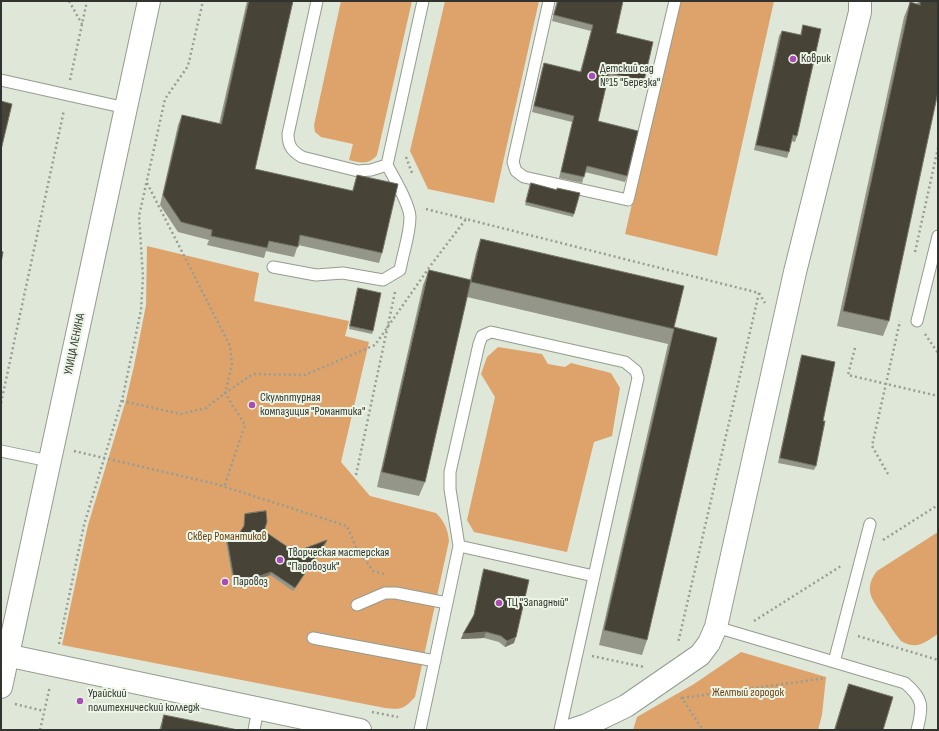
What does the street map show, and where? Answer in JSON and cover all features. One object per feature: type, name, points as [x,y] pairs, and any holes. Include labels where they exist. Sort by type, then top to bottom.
[{"type":"street","name":"УЛИЦА ЛЕНИНА","points":[[5,695],[4,654],[51,454],[149,1]]},
{"type":"street","points":[[572,730],[596,726],[700,655],[709,643],[726,630],[795,272],[860,12],[860,1]]},
{"type":"street","points":[[4,654],[360,730]]},
{"type":"lane","points":[[317,1],[288,134],[288,144],[294,152],[302,157],[358,171],[371,170],[387,165]]},
{"type":"lane","points":[[273,267],[316,275],[343,273],[383,280],[400,270],[410,216],[398,183],[387,165],[423,1]]},
{"type":"lane","points":[[549,1],[513,162],[516,171],[524,177],[628,200],[675,1]]},
{"type":"lane","points":[[1,80],[126,108]]},
{"type":"lane","points":[[917,321],[934,268],[938,236]]},
{"type":"lane","points":[[420,730],[459,546],[450,489],[450,472],[478,344],[482,336],[492,332],[625,362],[636,371],[638,378],[560,730]]},
{"type":"lane","points":[[1,451],[51,454]]},
{"type":"lane","points":[[834,662],[870,524]]},
{"type":"lane","points":[[459,546],[594,576]]},
{"type":"lane","points":[[357,605],[385,593],[396,593],[447,603]]},
{"type":"lane","points":[[726,630],[905,683],[914,691],[921,704],[921,713],[917,730]]},
{"type":"lane","points":[[313,638],[435,661]]},
{"type":"lane","points":[[254,730],[258,709]]},
{"type":"path","points":[[69,1],[82,24]]},
{"type":"path","points":[[1,403],[88,1]]},
{"type":"path","points":[[40,730],[84,525],[122,401],[141,310],[143,277],[139,216],[146,183],[165,99],[188,66],[203,1]]},
{"type":"path","points":[[406,156],[414,179]]},
{"type":"path","points":[[146,183],[230,346],[232,366],[225,393],[245,425],[224,486]]},
{"type":"path","points":[[425,209],[759,293],[676,649]]},
{"type":"path","points":[[122,401],[181,414],[206,408],[253,374],[306,375],[375,344],[431,265],[466,219]]},
{"type":"path","points":[[356,475],[400,270]]},
{"type":"path","points":[[917,321],[938,353]]},
{"type":"path","points":[[855,348],[848,375],[938,396]]},
{"type":"path","points":[[51,454],[105,458],[224,486],[347,526],[356,547],[373,571],[388,575]]},
{"type":"path","points":[[726,630],[863,552],[938,505]]},
{"type":"path","points":[[842,631],[938,660]]},
{"type":"path","points":[[577,653],[651,668]]},
{"type":"path","points":[[703,730],[682,698],[828,677],[834,662]]},
{"type":"path","points":[[5,695],[44,711]]},
{"type":"green space","points":[[341,1],[412,1],[377,155],[368,162],[349,160],[353,144],[321,137],[315,132],[314,125]]},
{"type":"green space","points":[[445,1],[539,1],[494,203],[428,189],[410,151]]},
{"type":"green space","points":[[679,1],[774,1],[717,256],[625,234]]},
{"type":"green space","name":"Сквер Романтиков","points":[[147,246],[259,273],[254,301],[349,321],[345,336],[369,342],[341,462],[370,496],[436,513],[445,526],[449,541],[415,697],[402,708],[385,708],[62,645],[88,525],[126,400],[134,366],[146,305]]},
{"type":"green space","points":[[498,347],[542,354],[548,364],[565,367],[571,363],[611,373],[620,388],[612,436],[594,442],[567,552],[474,532],[467,520],[495,397],[481,374],[487,357]]},
{"type":"green space","points":[[938,532],[938,634],[920,644],[907,644],[901,641],[875,604],[871,594],[870,583],[877,571]]},
{"type":"green space","name":"Желтый городок","points":[[741,652],[826,677],[822,715],[818,730],[633,730],[637,717],[694,684]]},
{"type":"building","points":[[249,1],[293,1],[255,169],[353,191],[357,175],[398,184],[382,253],[300,235],[298,247],[269,241],[267,248],[211,236],[212,230],[181,222],[163,195],[182,115],[221,124]]},
{"type":"building","points":[[558,1],[623,1],[616,33],[653,42],[644,81],[609,73],[598,121],[638,131],[627,176],[587,166],[584,177],[561,172],[574,116],[534,106],[544,63],[581,72],[593,25],[554,15]]},
{"type":"building","points":[[920,1],[938,1],[938,92],[889,321],[843,311],[910,2],[920,5]]},
{"type":"building","points":[[803,25],[821,29],[797,136],[793,135],[789,152],[756,145],[782,31],[801,35]]},
{"type":"building","points":[[1,101],[12,104],[1,150]]},
{"type":"building","points":[[531,183],[557,190],[557,188],[580,193],[574,214],[526,202]]},
{"type":"building","points":[[481,239],[684,286],[674,327],[717,338],[647,640],[604,630],[674,329],[471,282]]},
{"type":"building","points":[[1,251],[3,252],[1,263]]},
{"type":"building","points":[[429,270],[471,280],[425,482],[382,472]]},
{"type":"building","points":[[358,288],[381,293],[373,331],[350,326]]},
{"type":"building","points":[[802,355],[835,362],[823,421],[825,421],[816,466],[780,458]]},
{"type":"building","name":"Творческая мастерская \"Паровозик\"","points":[[266,511],[267,522],[264,531],[295,552],[327,540],[295,588],[271,572],[235,585],[227,539],[238,535],[244,526],[245,514]]},
{"type":"building","name":"ТЦ \"Западный\"","points":[[484,569],[529,580],[516,637],[507,641],[501,636],[486,632],[463,634],[474,615]]},
{"type":"building","points":[[849,684],[893,697],[883,730],[835,730]]},
{"type":"building","points":[[164,715],[238,730],[161,730]]},
{"type":"place","name":"Коврик","points":[[793,59]]},
{"type":"place","name":"Детский сад №15 \"Березка\"","points":[[592,76]]},
{"type":"place","name":"Скульптурная компазиция \"Романтика\"","points":[[252,405]]},
{"type":"place","name":"Творческая мастерская \"Паровозик\"","points":[[280,560]]},
{"type":"place","name":"Паровоз","points":[[225,582]]},
{"type":"place","name":"ТЦ \"Западный\"","points":[[499,603]]},
{"type":"place","name":"Урайский политехнический колледж","points":[[80,701]]}]
